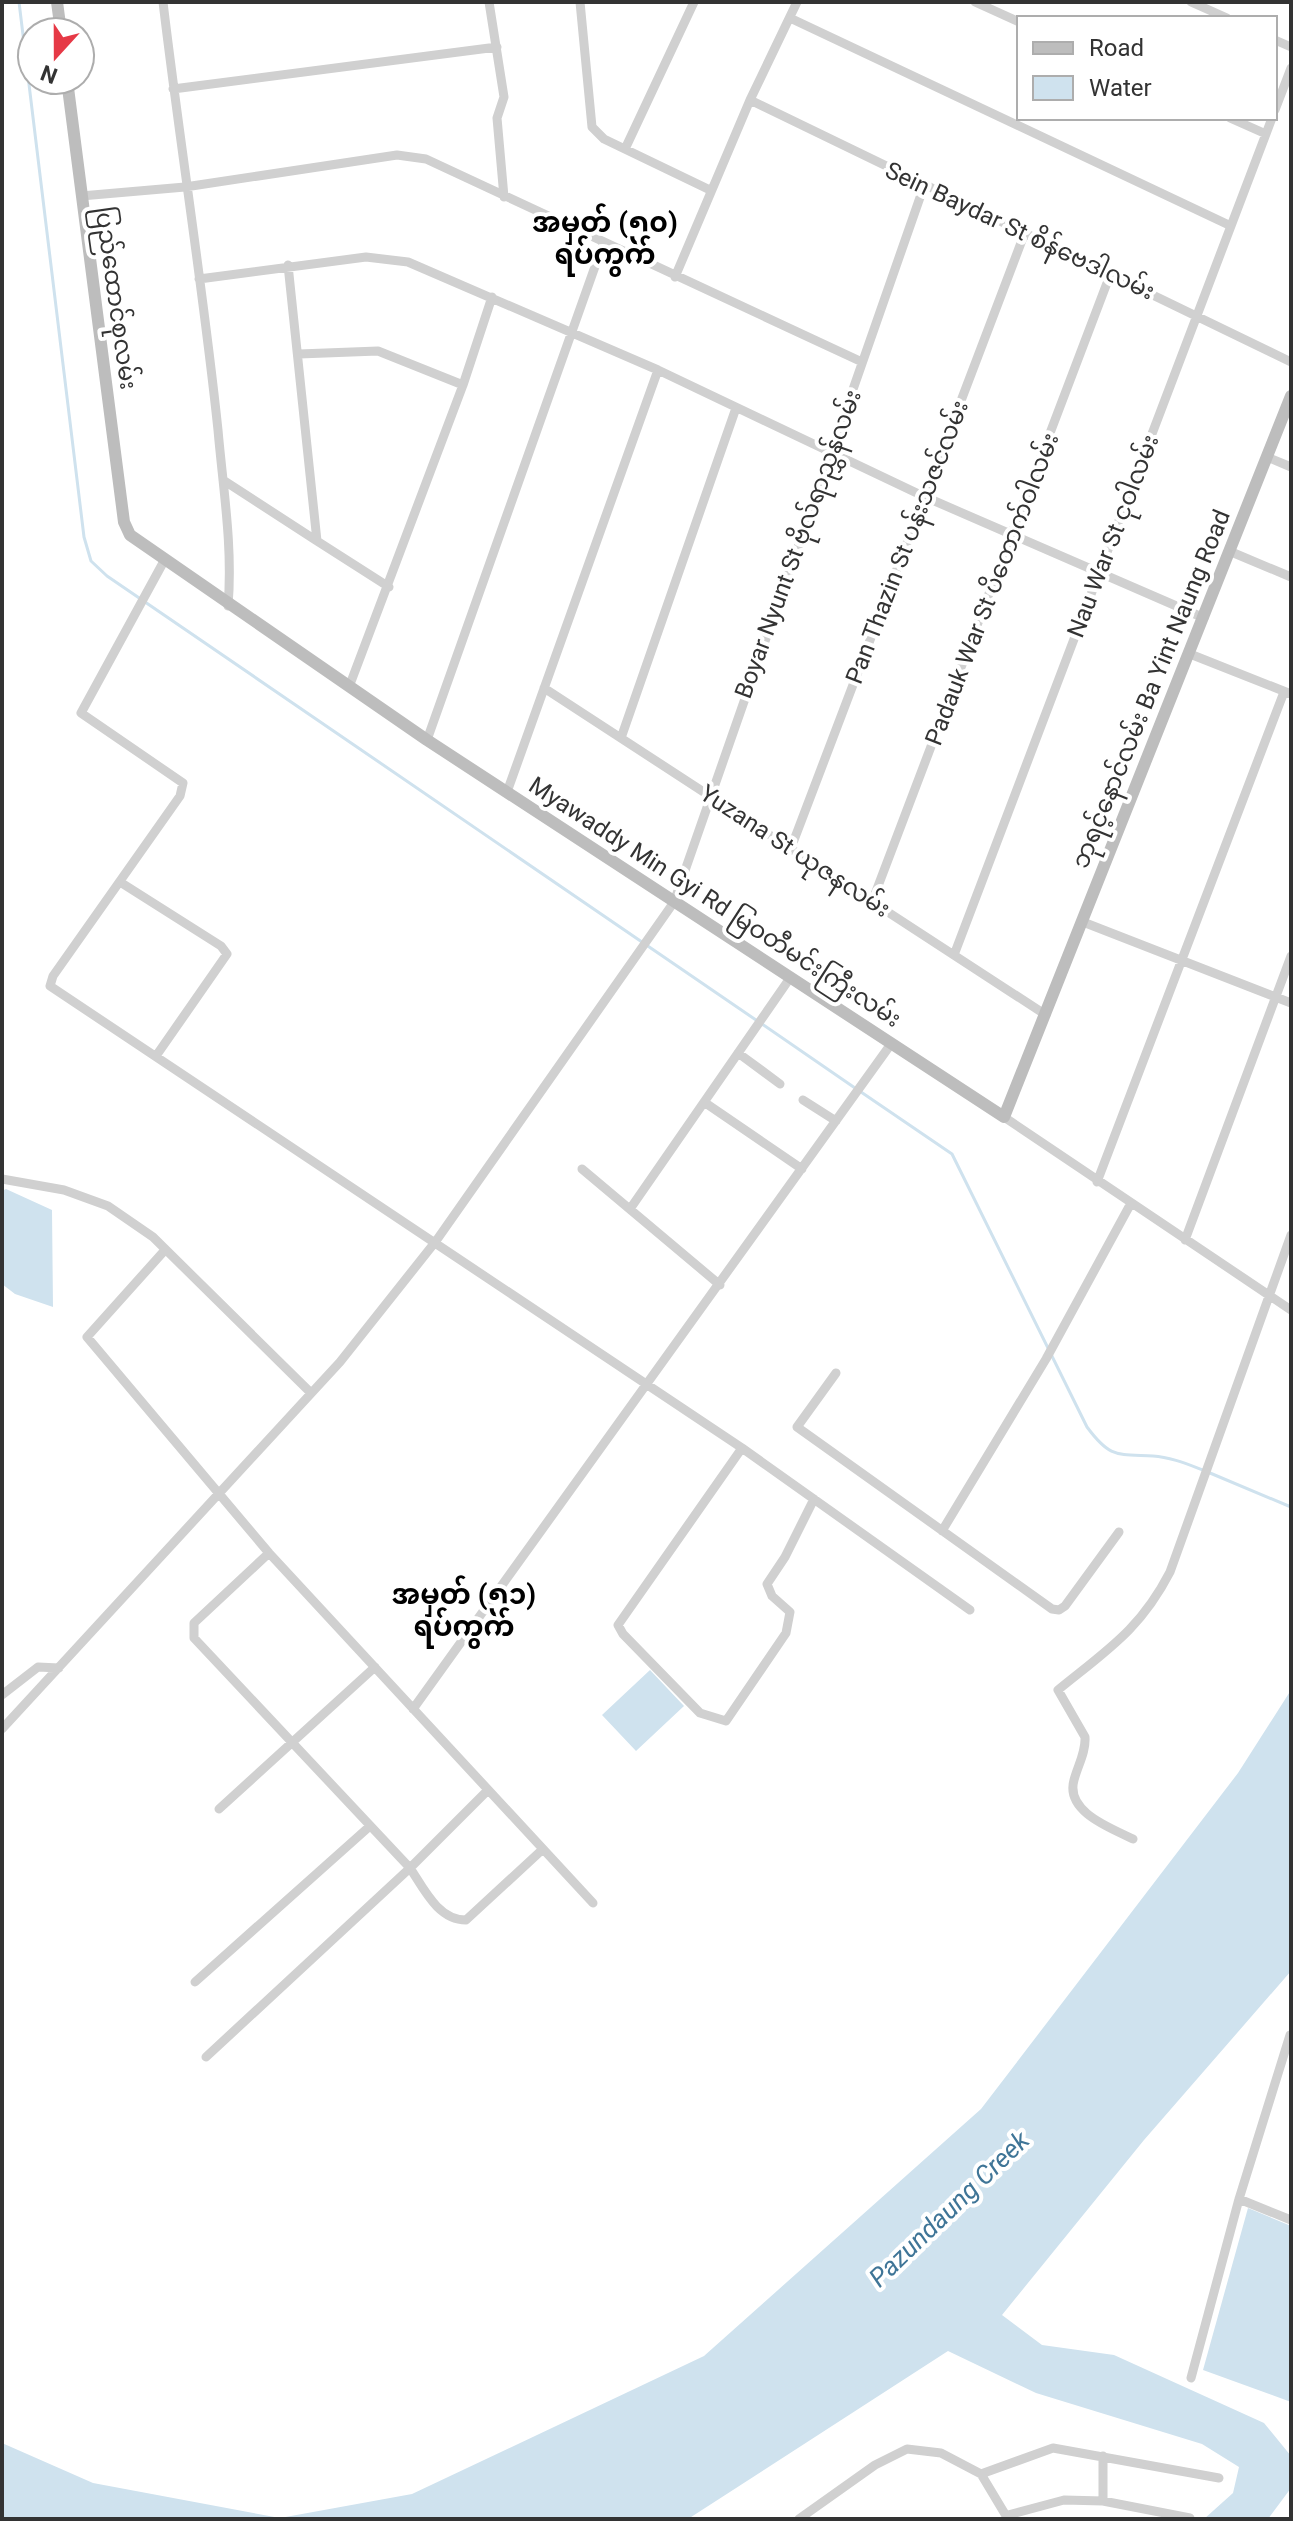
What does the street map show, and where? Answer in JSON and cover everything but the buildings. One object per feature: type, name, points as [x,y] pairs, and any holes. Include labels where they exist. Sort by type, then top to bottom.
[{"type":"main road","name":"ပြည်ထောင်စုလမ်း","points":[[69,96],[124,522]]},
{"type":"main road","name":"ဘုရင့်နောင်လမ်း Ba Yint Naung Road","points":[[1004,1117],[1291,396]]},
{"type":"main road","name":"Myawaddy Min Gyi Rd မြဝတီမင်းကြီးလမ်း","points":[[124,522],[130,535],[228,606],[427,740],[1004,1117]]},
{"type":"street","points":[[163,2],[223,480],[231,568],[228,606]]},
{"type":"street","points":[[489,2],[504,97],[497,118],[504,197]]},
{"type":"street","points":[[580,2],[592,127],[604,139],[710,190]]},
{"type":"street","points":[[625,149],[694,2]]},
{"type":"street","points":[[675,277],[710,190],[797,2]]},
{"type":"street","points":[[975,2],[1017,21]]},
{"type":"street","points":[[1191,2],[1222,16]]},
{"type":"street","points":[[790,18],[1231,226]]},
{"type":"street","points":[[173,89],[497,47]]},
{"type":"street","points":[[1277,105],[1291,68]]},
{"type":"street","name":"Sein Baydar St စိန်ဗေဒါလမ်း","points":[[750,100],[1291,362]]},
{"type":"street","points":[[1234,120],[1266,134]]},
{"type":"street","name":"Nau War St ငုဝါလမ်း","points":[[954,955],[1271,120]]},
{"type":"street","points":[[81,196],[185,187],[397,155],[426,159],[862,362]]},
{"type":"street","name":"Boyar Nyunt St ဗိုလ်ရာညွှန်လမ်း","points":[[2,1729],[311,1393],[436,1241],[674,902],[708,795],[924,186]]},
{"type":"street","name":"Pan Thazin St ပန်းသဇင်လမ်း","points":[[791,848],[1024,235]]},
{"type":"street","points":[[427,740],[603,244]]},
{"type":"street","points":[[199,279],[366,257],[408,262],[658,370],[1013,537],[1204,618]]},
{"type":"street","points":[[288,265],[317,541]]},
{"type":"street","name":"Padauk War St ပိတောက်ဝါလမ်း","points":[[872,902],[1110,275]]},
{"type":"street","points":[[349,687],[389,587],[492,297]]},
{"type":"street","points":[[299,354],[378,351],[463,385]]},
{"type":"street","points":[[507,792],[658,370]]},
{"type":"street","points":[[621,738],[736,408]]},
{"type":"street","points":[[1267,457],[1291,467]]},
{"type":"street","points":[[223,480],[389,587]]},
{"type":"street","points":[[1229,551],[1291,577]]},
{"type":"street","points":[[164,561],[81,713],[183,783],[180,796],[53,976],[50,986],[650,1384],[970,1610]]},
{"type":"street","points":[[1097,1182],[1181,960],[1288,693],[1190,654]]},
{"type":"street","name":"Yuzana St ယုဇနလမ်း","points":[[544,688],[1046,1015]]},
{"type":"street","points":[[120,882],[221,946],[227,954],[156,1056]]},
{"type":"street","points":[[1083,922],[1291,1003]]},
{"type":"street","points":[[1185,1240],[1291,956]]},
{"type":"street","points":[[630,1209],[790,978]]},
{"type":"street","points":[[413,1709],[650,1384],[891,1044]]},
{"type":"street","points":[[738,1053],[780,1084]]},
{"type":"street","points":[[803,1100],[836,1121]]},
{"type":"street","points":[[704,1102],[802,1169]]},
{"type":"street","name":"Myawaddy Min Gyi Rd မြဝတီမင်းကြီးလမ်း","points":[[1004,1117],[1130,1205],[1291,1310]]},
{"type":"street","points":[[582,1169],[720,1285]]},
{"type":"street","points":[[2,1179],[64,1190],[108,1206],[165,1250],[311,1393]]},
{"type":"street","points":[[942,1531],[1046,1359],[1130,1205]]},
{"type":"street","points":[[1133,1839],[1103,1824],[1076,1802],[1073,1784],[1085,1737],[1058,1690],[1130,1631],[1152,1607],[1170,1572],[1291,1235]]},
{"type":"street","points":[[165,1250],[87,1337],[269,1553],[593,1903]]},
{"type":"street","points":[[836,1373],[797,1427],[1059,1610],[1119,1532]]},
{"type":"street","points":[[742,1448],[618,1625],[623,1634],[700,1713],[726,1721],[786,1633],[790,1612],[772,1596],[767,1584],[785,1557],[814,1499]]},
{"type":"street","points":[[269,1553],[194,1623],[194,1638],[410,1868],[440,1911],[451,1918],[466,1920],[543,1849]]},
{"type":"street","points":[[2,1695],[38,1667],[59,1668]]},
{"type":"street","points":[[219,1809],[375,1667]]},
{"type":"street","points":[[206,2057],[410,1868],[488,1790]]},
{"type":"street","points":[[195,1982],[370,1826]]},
{"type":"street","points":[[1191,2378],[1239,2199],[1290,2035]]},
{"type":"street","points":[[1239,2199],[1291,2220]]},
{"type":"street","points":[[981,2474],[1053,2448],[1219,2478]]},
{"type":"street","points":[[799,2519],[875,2465],[907,2449],[941,2453],[981,2474],[1008,2517],[1064,2500],[1103,2501],[1190,2518]]},
{"type":"street","points":[[1103,2456],[1103,2501]]},
{"type":"water","points":[[6,1189],[52,1210],[53,1307],[15,1294],[2,1284],[2,1191]]},
{"type":"water","points":[[650,1670],[684,1706],[636,1751],[602,1715]]},
{"type":"water","name":"Pazundaung Creek","points":[[1291,1690],[1291,1971],[1144,2140],[1002,2315],[1042,2345],[1114,2355],[1264,2423],[1291,2456],[1291,2488],[1268,2519],[1204,2519],[1233,2493],[1239,2467],[1202,2444],[1036,2393],[948,2351],[688,2519],[2,2519],[2,2443],[93,2483],[280,2518],[412,2494],[704,2356],[981,2109],[1238,1773]]},
{"type":"water","points":[[1248,2208],[1291,2226],[1291,2402],[1203,2370]]},
{"type":"waterway","points":[[19,2],[84,537],[91,561],[107,576],[756,1020]]},
{"type":"waterway","points":[[762,1024],[855,1088]]},
{"type":"waterway","points":[[861,1092],[952,1154],[1087,1427],[1095,1437],[1115,1452],[1166,1458],[1203,1470]]},
{"type":"waterway","points":[[1210,1473],[1291,1507]]},
{"type":"district","name":"အမှတ် (၅၀) ရပ်ကွက်","points":[[605,238]]},
{"type":"district","name":"အမှတ် (၅၁) ရပ်ကွက်","points":[[464,1610]]}]
